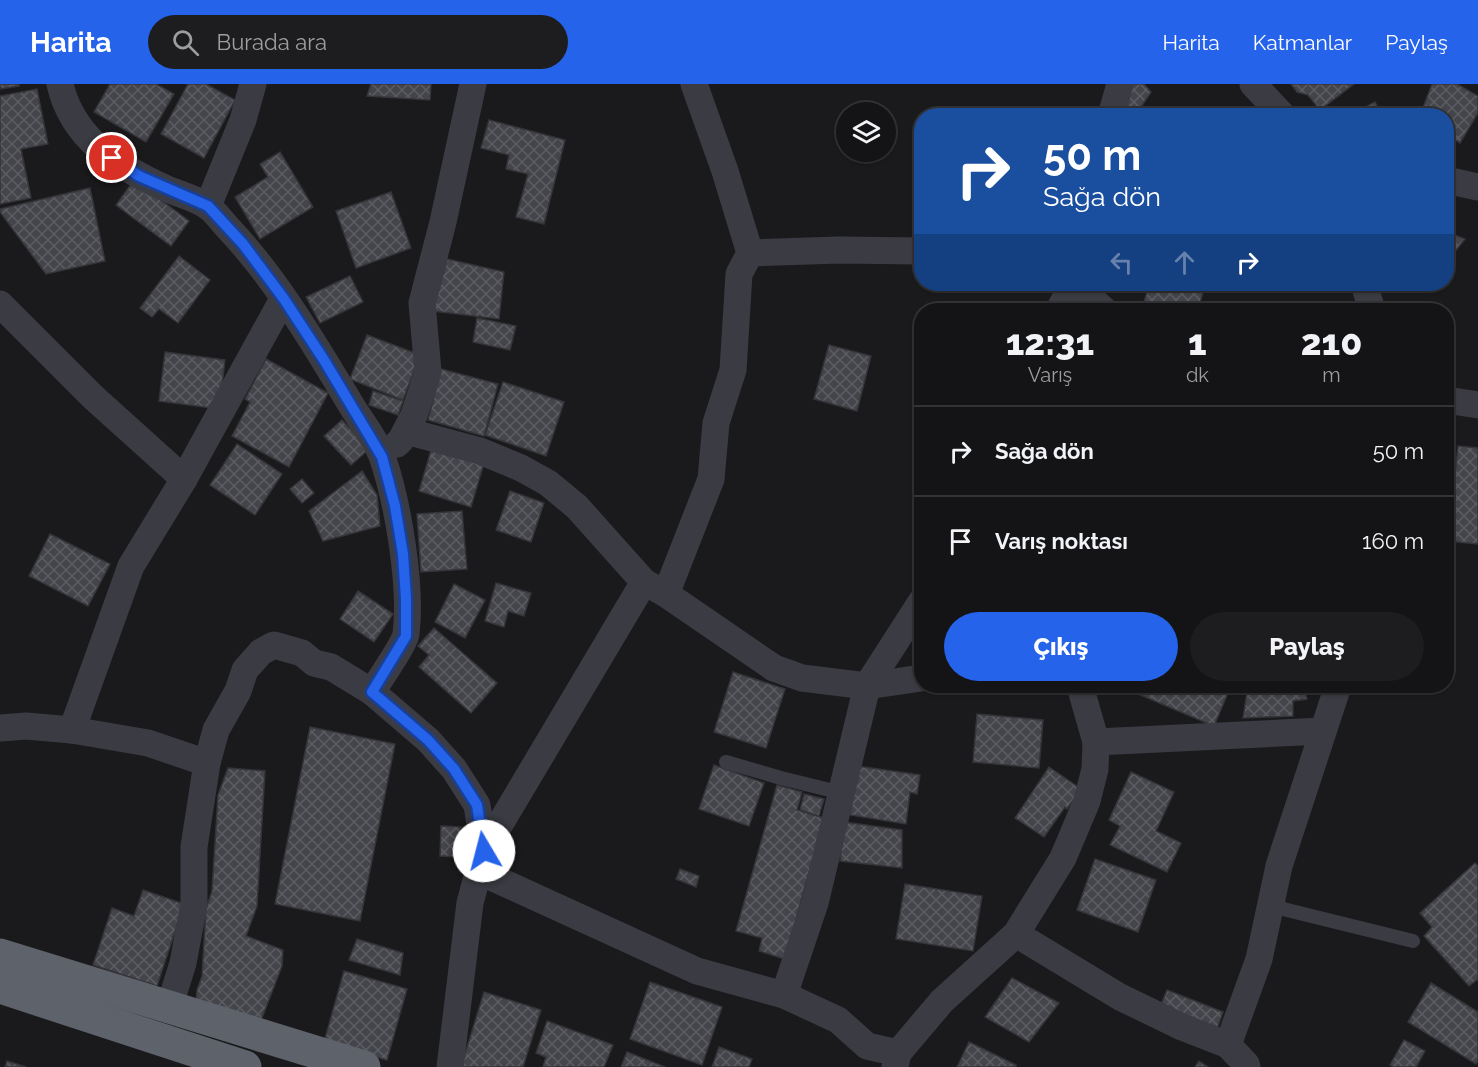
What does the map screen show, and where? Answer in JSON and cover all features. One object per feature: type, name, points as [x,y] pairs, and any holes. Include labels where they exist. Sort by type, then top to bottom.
[{"type":"highway","points":[[0,955],[364,1067]]},
{"type":"highway","points":[[0,987],[246,1067]]},
{"type":"street","points":[[60,84],[63,98],[77,126],[98,149],[139,176],[208,206],[243,244],[284,299],[324,360],[382,457],[395,506],[403,554],[406,636],[372,692]]},
{"type":"street","points":[[208,206],[243,120],[253,84]]},
{"type":"street","points":[[382,457],[401,440],[406,431],[414,415],[428,372],[422,303],[443,222],[473,84]]},
{"type":"street","points":[[450,1067],[470,903],[481,861],[655,588],[711,479],[716,423],[733,370],[739,274],[750,254],[725,171],[694,84]]},
{"type":"street","points":[[1113,108],[1120,84]]},
{"type":"street","points":[[1253,84],[1276,108]]},
{"type":"street","points":[[1454,182],[1478,187]]},
{"type":"street","points":[[750,254],[840,250],[914,251]]},
{"type":"street","points":[[1082,291],[1096,303]]},
{"type":"street","points":[[72,730],[131,566],[184,479],[284,299]]},
{"type":"street","points":[[0,304],[93,397],[184,479]]},
{"type":"street","points":[[1454,401],[1478,405]]},
{"type":"street","points":[[406,431],[480,451],[521,468],[548,483],[577,507],[655,588],[774,669],[802,678],[867,686],[914,679]]},
{"type":"street","points":[[783,995],[815,903],[867,686],[914,613]]},
{"type":"street","points":[[169,1008],[183,963],[194,904],[194,847],[207,763],[216,730],[238,691],[245,669],[261,652],[274,645],[302,653],[314,663],[331,667],[372,692],[428,740],[454,769],[477,805],[481,861]]},
{"type":"street","points":[[481,861],[697,971],[783,995],[838,1020],[867,1046],[897,1060],[942,1001],[1016,934],[1063,858],[1083,811],[1095,770],[1095,742],[1082,693]]},
{"type":"street","points":[[1228,1045],[1260,959],[1279,866],[1336,693]]},
{"type":"street","points":[[0,728],[26,726],[72,730],[148,743],[207,763]]},
{"type":"street","points":[[1095,742],[1322,731]]},
{"type":"street","points":[[1016,934],[1120,997],[1182,1027],[1228,1045],[1247,1067]]},
{"type":"lane","points":[[726,762],[842,793]]},
{"type":"lane","points":[[1271,906],[1413,941]]},
{"type":"building","points":[[0,84],[19,84],[19,86],[0,89]]},
{"type":"building","points":[[110,84],[156,84],[174,94],[146,142],[94,112]]},
{"type":"building","points":[[188,84],[206,84],[235,100],[204,158],[161,134]]},
{"type":"building","points":[[371,84],[431,84],[430,100],[367,96]]},
{"type":"building","points":[[1133,84],[1144,84],[1151,92],[1140,108],[1124,108],[1115,101]]},
{"type":"building","points":[[1291,84],[1354,84],[1323,108],[1318,108],[1308,95],[1297,92]]},
{"type":"building","points":[[1432,84],[1457,84],[1478,96],[1478,113],[1460,143],[1454,139],[1454,108],[1423,108]]},
{"type":"building","points":[[37,89],[48,144],[21,149],[31,198],[0,204],[0,96]]},
{"type":"building","points":[[1375,102],[1378,108],[1364,108]]},
{"type":"building","points":[[489,120],[565,140],[544,224],[516,217],[528,174],[506,169],[509,155],[481,148]]},
{"type":"building","points":[[280,152],[313,207],[260,239],[235,197],[268,177],[260,164]]},
{"type":"building","points":[[134,180],[189,221],[171,246],[116,205]]},
{"type":"building","points":[[90,188],[105,261],[46,274],[0,209]]},
{"type":"building","points":[[391,192],[411,248],[356,268],[336,211]]},
{"type":"building","points":[[1454,235],[1465,239],[1454,253]]},
{"type":"building","points":[[179,256],[210,280],[178,323],[159,309],[152,317],[140,308]]},
{"type":"building","points":[[447,259],[504,272],[499,319],[433,311]]},
{"type":"building","points":[[350,276],[363,302],[320,323],[306,297]]},
{"type":"building","points":[[1147,291],[1203,292],[1200,303],[1144,303]]},
{"type":"building","points":[[477,318],[516,326],[510,350],[473,342]]},
{"type":"building","points":[[367,335],[420,355],[403,400],[350,379]]},
{"type":"building","points":[[829,345],[871,356],[857,411],[814,399]]},
{"type":"building","points":[[165,352],[225,360],[219,409],[159,401]]},
{"type":"building","points":[[266,359],[328,393],[289,467],[232,436],[250,402],[245,399]]},
{"type":"building","points":[[441,369],[498,384],[484,436],[428,420]]},
{"type":"building","points":[[503,382],[564,402],[546,456],[485,435]]},
{"type":"building","points":[[373,391],[403,401],[398,415],[369,405]]},
{"type":"building","points":[[342,420],[369,449],[351,465],[324,436]]},
{"type":"building","points":[[237,444],[282,474],[255,515],[210,485]]},
{"type":"building","points":[[1458,446],[1478,448],[1478,544],[1454,542],[1454,484]]},
{"type":"building","points":[[432,447],[484,463],[471,507],[419,491]]},
{"type":"building","points":[[362,471],[377,495],[380,526],[323,541],[309,511]]},
{"type":"building","points":[[302,479],[314,493],[302,503],[290,489]]},
{"type":"building","points":[[510,491],[544,503],[531,542],[496,530]]},
{"type":"building","points":[[462,511],[467,569],[421,572],[417,514]]},
{"type":"building","points":[[50,534],[110,564],[88,606],[29,576]]},
{"type":"building","points":[[496,583],[531,593],[524,616],[508,611],[504,627],[485,621]]},
{"type":"building","points":[[454,584],[485,600],[465,638],[435,622]]},
{"type":"building","points":[[358,591],[393,614],[374,642],[340,619]]},
{"type":"building","points":[[434,628],[497,683],[471,713],[419,667],[429,655],[418,646]]},
{"type":"building","points":[[733,672],[785,689],[766,748],[714,732]]},
{"type":"building","points":[[1136,693],[1228,693],[1214,726]]},
{"type":"building","points":[[1247,693],[1306,693],[1307,699],[1293,701],[1293,716],[1243,718]]},
{"type":"building","points":[[977,714],[1043,720],[1039,768],[973,762]]},
{"type":"building","points":[[310,727],[395,744],[360,921],[275,904]]},
{"type":"building","points":[[714,765],[764,783],[749,826],[699,809]]},
{"type":"building","points":[[857,766],[920,775],[917,794],[910,792],[906,824],[850,815]]},
{"type":"building","points":[[1049,767],[1081,789],[1044,837],[1015,818]]},
{"type":"building","points":[[228,768],[265,771],[257,906],[246,936],[283,950],[282,966],[260,1023],[196,1001],[202,976],[206,909],[212,891],[218,795]]},
{"type":"building","points":[[1131,772],[1174,792],[1156,831],[1181,843],[1167,872],[1110,845],[1120,826],[1109,820]]},
{"type":"building","points":[[777,785],[802,792],[797,810],[824,818],[785,959],[759,951],[762,938],[736,931]]},
{"type":"building","points":[[804,794],[824,799],[819,816],[800,810]]},
{"type":"building","points":[[844,822],[902,830],[902,868],[840,861]]},
{"type":"building","points":[[441,826],[461,827],[459,857],[440,856]]},
{"type":"building","points":[[1095,859],[1156,880],[1138,932],[1077,910]]},
{"type":"building","points":[[1475,863],[1478,866],[1478,979],[1469,986],[1424,936],[1432,927],[1420,913]]},
{"type":"building","points":[[680,869],[699,876],[696,887],[676,879]]},
{"type":"building","points":[[905,884],[982,896],[973,951],[896,939]]},
{"type":"building","points":[[143,890],[184,904],[157,986],[93,965],[112,908],[134,916]]},
{"type":"building","points":[[357,939],[403,953],[400,975],[349,960]]},
{"type":"building","points":[[344,971],[407,989],[387,1060],[324,1042]]},
{"type":"building","points":[[1012,978],[1059,1003],[1029,1042],[985,1017]]},
{"type":"building","points":[[650,982],[722,1007],[702,1065],[630,1039]]},
{"type":"building","points":[[1431,983],[1478,1012],[1478,1060],[1476,1064],[1408,1022]]},
{"type":"building","points":[[1167,990],[1223,1012],[1217,1029],[1160,1007]]},
{"type":"building","points":[[484,992],[541,1010],[523,1067],[461,1067]]},
{"type":"building","points":[[547,1021],[613,1045],[604,1067],[543,1067],[546,1057],[536,1053]]},
{"type":"building","points":[[1404,1040],[1425,1051],[1416,1067],[1390,1065]]},
{"type":"building","points":[[969,1042],[1016,1065],[1016,1067],[957,1067]]},
{"type":"building","points":[[719,1047],[752,1059],[749,1067],[712,1067]]},
{"type":"building","points":[[627,1052],[665,1067],[621,1067]]},
{"type":"building","points":[[7,1061],[26,1067],[5,1067]]},
{"type":"building","points":[[1199,1061],[1208,1067],[1195,1067]]},
{"type":"route","points":[[112,158],[139,176],[208,206],[243,244],[284,299],[324,360],[382,457],[395,506],[403,554],[406,636],[372,692],[428,740],[454,769],[477,805],[484,851]]}]
